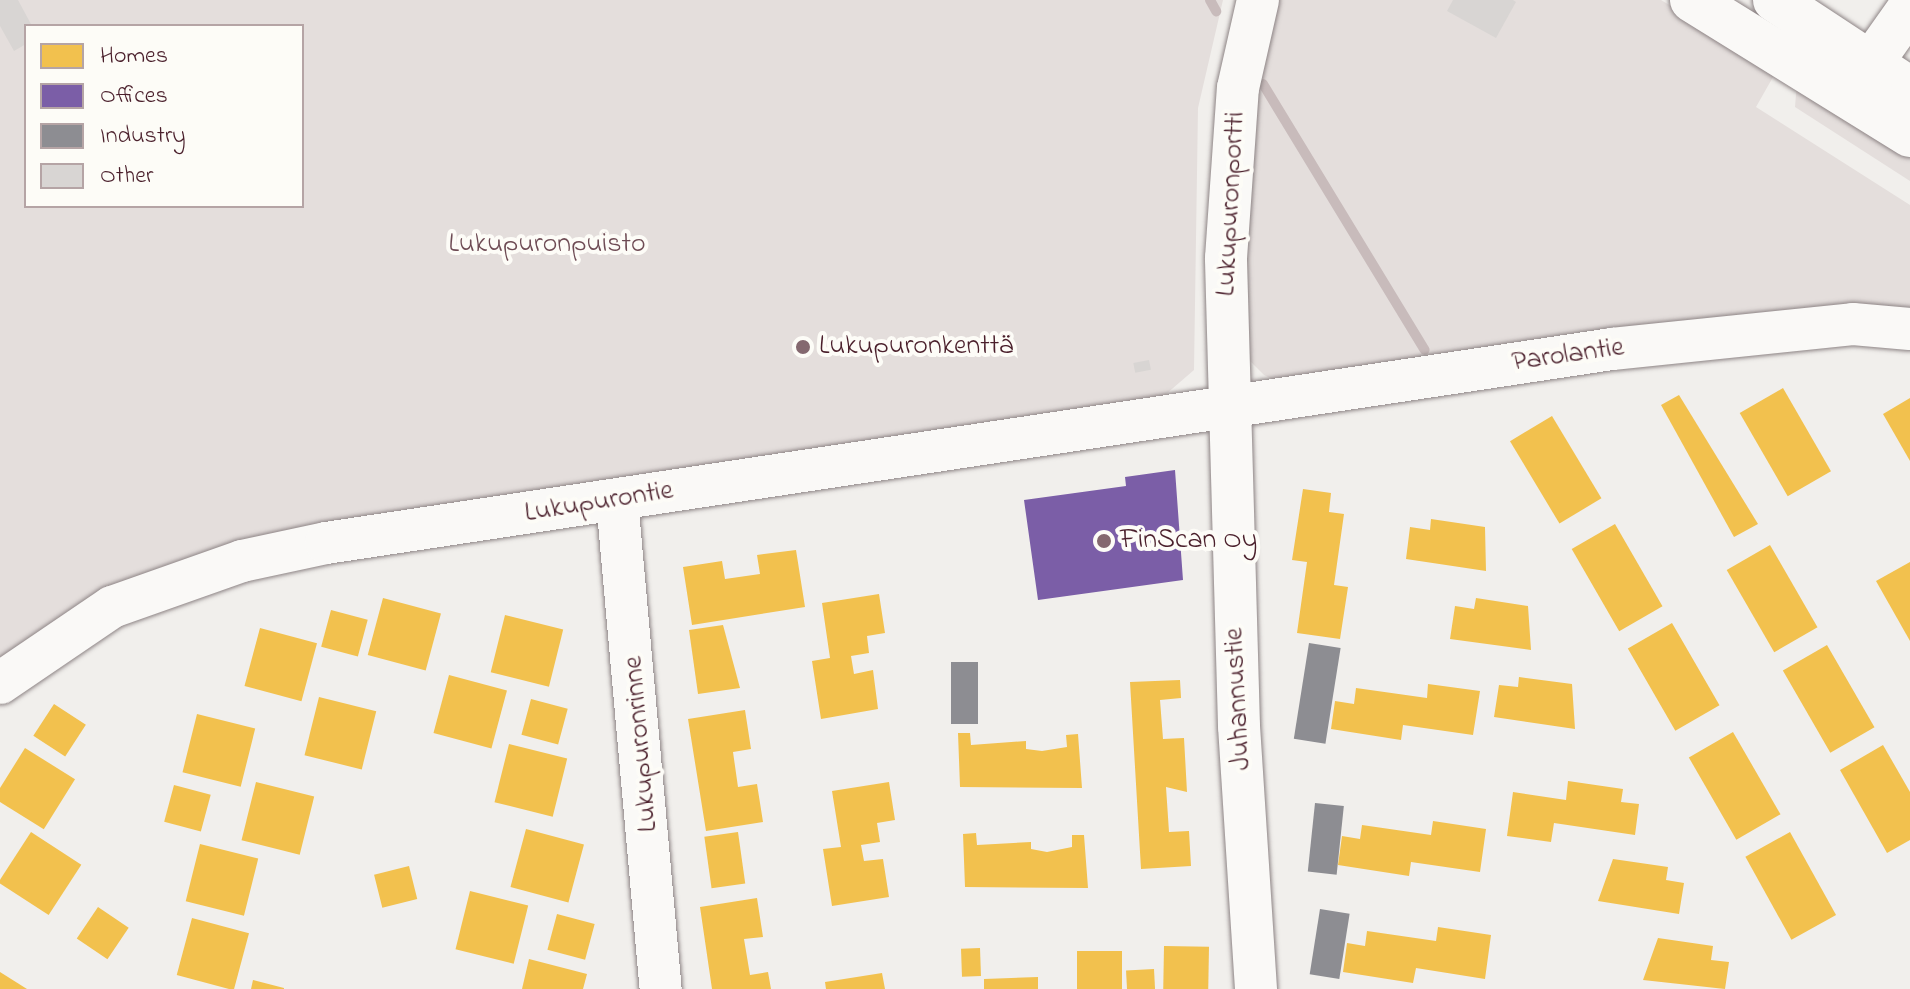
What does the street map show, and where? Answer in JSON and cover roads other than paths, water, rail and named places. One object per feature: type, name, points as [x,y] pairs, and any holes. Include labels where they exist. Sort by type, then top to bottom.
[{"type":"main road","points":[[1692,0],[1910,135]]},
{"type":"main road","points":[[1775,0],[1900,80]]},
{"type":"main road","points":[[1867,109],[1900,80],[1910,8]]},
{"type":"street","name":"Lukupuronportti","points":[[1228,410],[1230,198],[1238,88],[1258,0]]},
{"type":"street","name":"Parolantie","points":[[1228,410],[1612,349],[1853,324],[1910,329]]},
{"type":"street","name":"Lukupurontie","points":[[0,683],[112,607],[242,561],[617,500],[1228,410]]},
{"type":"street","name":"Juhannustie","points":[[1228,410],[1256,989]]},
{"type":"street","name":"Lukupuronrinne","points":[[617,500],[661,989]]},
{"type":"waterway","points":[[1210,0],[1216,11]]},
{"type":"waterway","points":[[1263,84],[1425,350]]},
{"type":"place","name":"Lukupuronkenttä","points":[[803,347]]},
{"type":"place","name":"FinScan Oy","points":[[1104,541]]},
{"type":"park label","name":"Lukupuronpuisto","points":[[547,245]]}]
